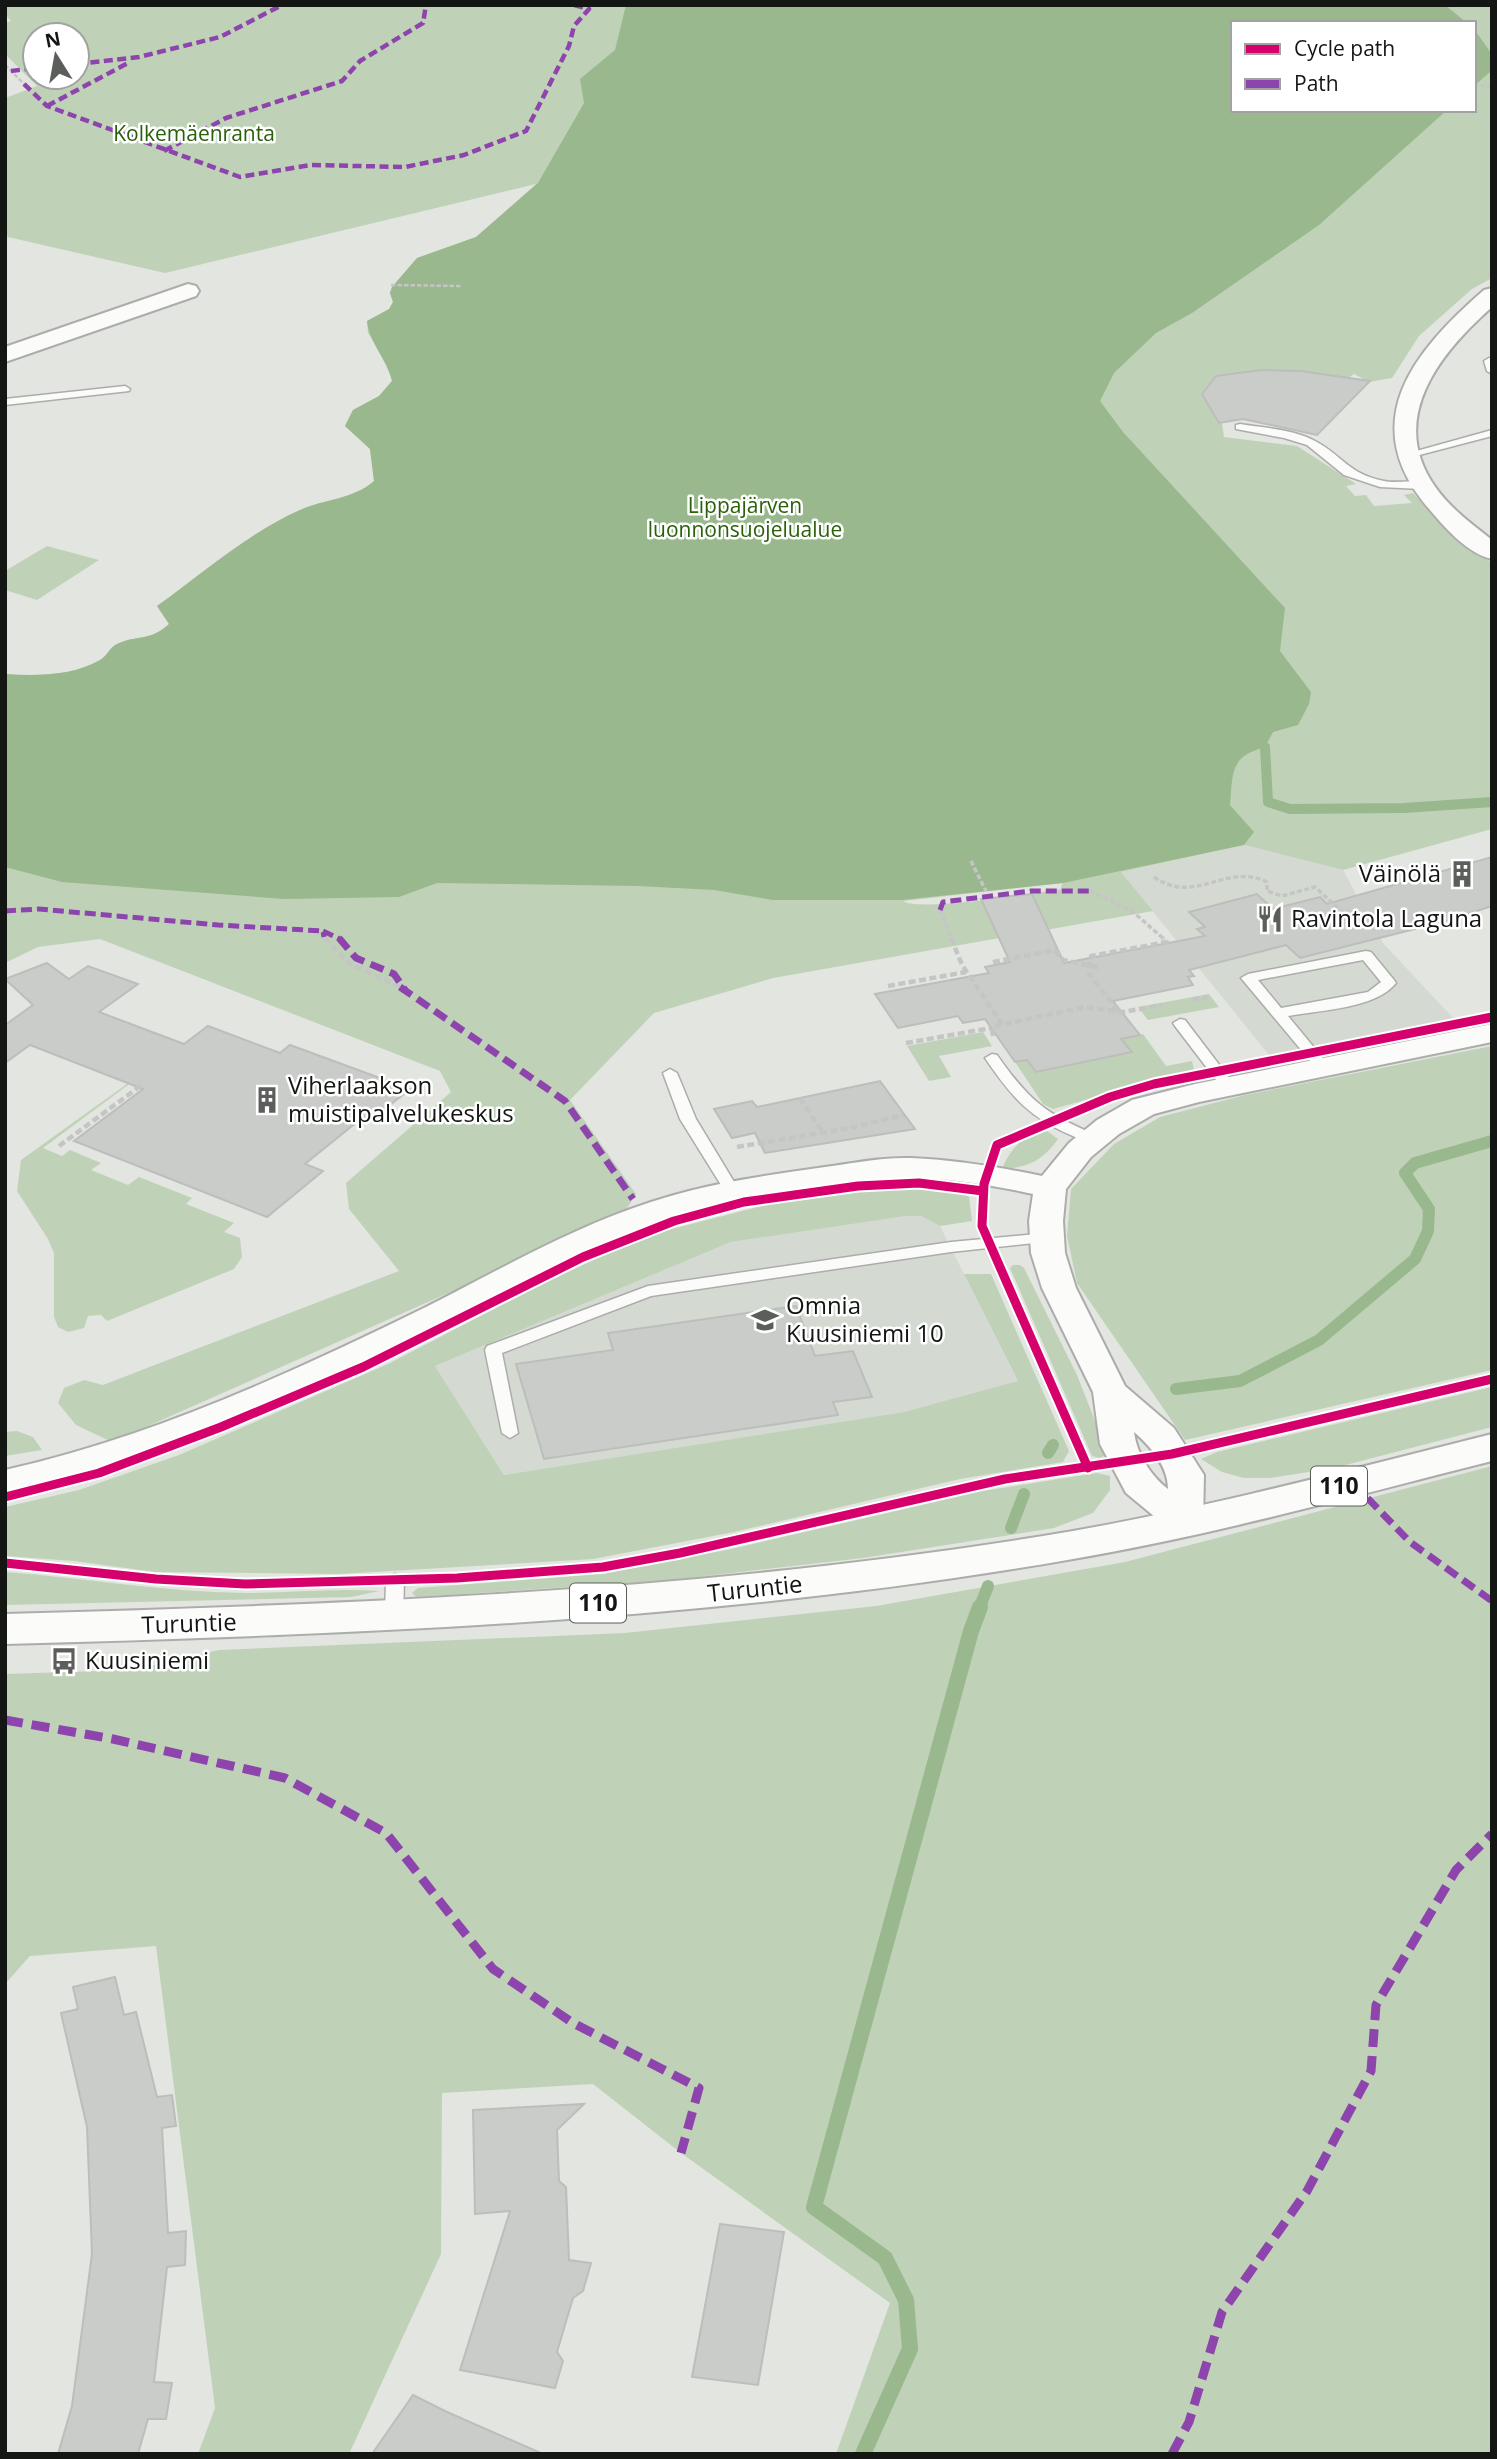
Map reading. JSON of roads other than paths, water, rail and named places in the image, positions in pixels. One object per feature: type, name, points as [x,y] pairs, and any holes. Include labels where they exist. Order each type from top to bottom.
[{"type":"main road","name":"Turuntie","points":[[5,1629],[395,1598],[670,1598],[813,1583],[1075,1545],[1185,1522],[1492,1447]]},
{"type":"street","points":[[5,355],[188,291]]},
{"type":"street","points":[[1486,543],[1447,516],[1421,486],[1408,455],[1403,418],[1424,363],[1449,333],[1492,295]]},
{"type":"street","points":[[1185,1522],[1139,1485],[1118,1444],[1111,1392],[1059,1288],[1048,1253],[1046,1221],[1050,1188],[1080,1150],[1108,1127],[1143,1107],[1228,1086],[1492,1033]]},
{"type":"street","points":[[5,1482],[68,1468],[187,1429],[370,1348],[624,1223],[661,1209],[731,1189],[873,1170],[909,1168],[985,1174],[1050,1188]]},
{"type":"lane","points":[[5,402],[125,389]]},
{"type":"lane","points":[[1240,427],[1286,435],[1311,443],[1348,473],[1384,485],[1421,486]]},
{"type":"lane","points":[[1408,455],[1492,433]]},
{"type":"lane","points":[[1279,1013],[1373,996],[1389,983],[1366,956],[1248,978],[1324,1067]]},
{"type":"lane","points":[[1180,1023],[1228,1086]]},
{"type":"lane","points":[[992,1058],[1019,1099],[1033,1111],[1051,1122],[1094,1139]]},
{"type":"lane","points":[[670,1073],[688,1119],[731,1189]]},
{"type":"lane","points":[[510,1433],[493,1350],[648,1291],[951,1247],[1047,1238]]},
{"type":"waterway","points":[[1265,747],[1268,802],[1290,809],[1404,808],[1492,802]]},
{"type":"waterway","points":[[1176,1389],[1240,1381],[1319,1340],[1415,1259],[1428,1231],[1429,1209],[1405,1173],[1415,1163],[1492,1141]]},
{"type":"waterway","points":[[1048,1453],[1053,1445]]},
{"type":"waterway","points":[[1011,1528],[1024,1494]]},
{"type":"waterway","points":[[979,1609],[988,1586]]},
{"type":"waterway","points":[[863,2454],[910,2349],[906,2300],[885,2258],[814,2207],[971,1631],[980,1607]]},
{"type":"place","name":"Väinölä","points":[[1462,874]]},
{"type":"place","name":"Ravintola Laguna","points":[[1270,919]]},
{"type":"place","name":"Viherlaakson muistipalvelukeskus","points":[[267,1100]]},
{"type":"place","name":"Omnia Kuusiniemi 10","points":[[765,1320]]},
{"type":"place","name":"Kuusiniemi","points":[[64,1661]]},
{"type":"park label","name":"Kolkemäenranta","points":[[194,134]]},
{"type":"park label","name":"Lippajärven luonnonsuojelualue","points":[[745,518]]}]
